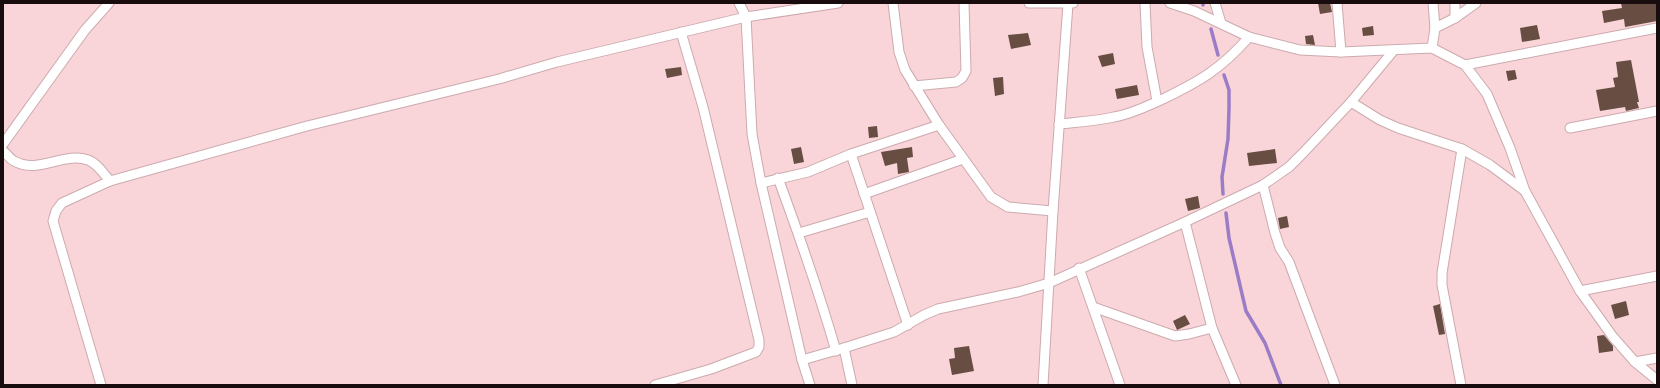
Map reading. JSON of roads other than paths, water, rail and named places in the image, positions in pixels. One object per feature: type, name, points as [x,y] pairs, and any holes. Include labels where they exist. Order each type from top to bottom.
[{"type":"street","points":[[3,144],[85,30],[109,3]]},
{"type":"street","points":[[739,3],[746,17],[752,134],[761,183],[802,360],[810,385]]},
{"type":"street","points":[[101,385],[53,221],[56,210],[62,203],[110,181],[307,126],[499,79],[557,62],[680,32],[746,17],[838,3]]},
{"type":"street","points":[[893,3],[899,52],[905,70],[939,125],[991,197],[1008,207],[1053,211]]},
{"type":"street","points":[[914,86],[956,82],[962,78],[966,71],[964,3]]},
{"type":"street","points":[[1029,3],[1071,3],[1053,211],[1044,385]]},
{"type":"street","points":[[1145,3],[1147,47],[1157,101]]},
{"type":"street","points":[[1170,3],[1194,11],[1249,37],[1300,50],[1341,52],[1432,48],[1465,65],[1487,94],[1526,191],[1580,291],[1613,337],[1635,362],[1657,380]]},
{"type":"street","points":[[1221,23],[1215,5],[1225,3]]},
{"type":"street","points":[[1338,3],[1341,52]]},
{"type":"street","points":[[1432,48],[1435,28],[1433,3]]},
{"type":"street","points":[[1455,3],[1455,18]]},
{"type":"street","points":[[1435,28],[1455,18],[1476,3]]},
{"type":"street","points":[[1465,65],[1657,28]]},
{"type":"street","points":[[655,385],[756,352],[759,347],[757,333],[703,107],[680,32]]},
{"type":"street","points":[[1060,124],[1114,117],[1138,110],[1195,83],[1219,67],[1236,52],[1249,37]]},
{"type":"street","points":[[802,360],[894,332],[938,309],[1018,292],[1049,283],[1263,185],[1289,167],[1352,102],[1394,50]]},
{"type":"street","points":[[1352,102],[1380,120],[1398,128],[1462,150],[1490,165],[1526,191]]},
{"type":"street","points":[[1570,128],[1657,111]]},
{"type":"street","points":[[761,183],[808,172],[851,154],[939,125]]},
{"type":"street","points":[[1461,385],[1442,285],[1442,273],[1462,150]]},
{"type":"street","points":[[3,151],[14,161],[23,165],[46,165],[65,159],[81,158],[90,160],[110,181]]},
{"type":"street","points":[[851,154],[908,325]]},
{"type":"street","points":[[864,194],[963,159]]},
{"type":"street","points":[[778,178],[799,233],[852,385]]},
{"type":"street","points":[[1263,185],[1280,248],[1289,262],[1335,385]]},
{"type":"street","points":[[799,233],[870,212]]},
{"type":"street","points":[[1184,222],[1212,328],[1236,385]]},
{"type":"street","points":[[1079,268],[1120,385]]},
{"type":"street","points":[[1580,291],[1657,276]]},
{"type":"street","points":[[1093,307],[1175,336],[1212,328]]},
{"type":"street","points":[[1635,362],[1657,358]]},
{"type":"waterway","points":[[1211,29],[1218,55]]},
{"type":"waterway","points":[[1223,194],[1222,177],[1228,139],[1229,108],[1229,90],[1224,75]]},
{"type":"waterway","points":[[1226,213],[1229,238],[1246,311],[1265,343],[1281,385]]}]
